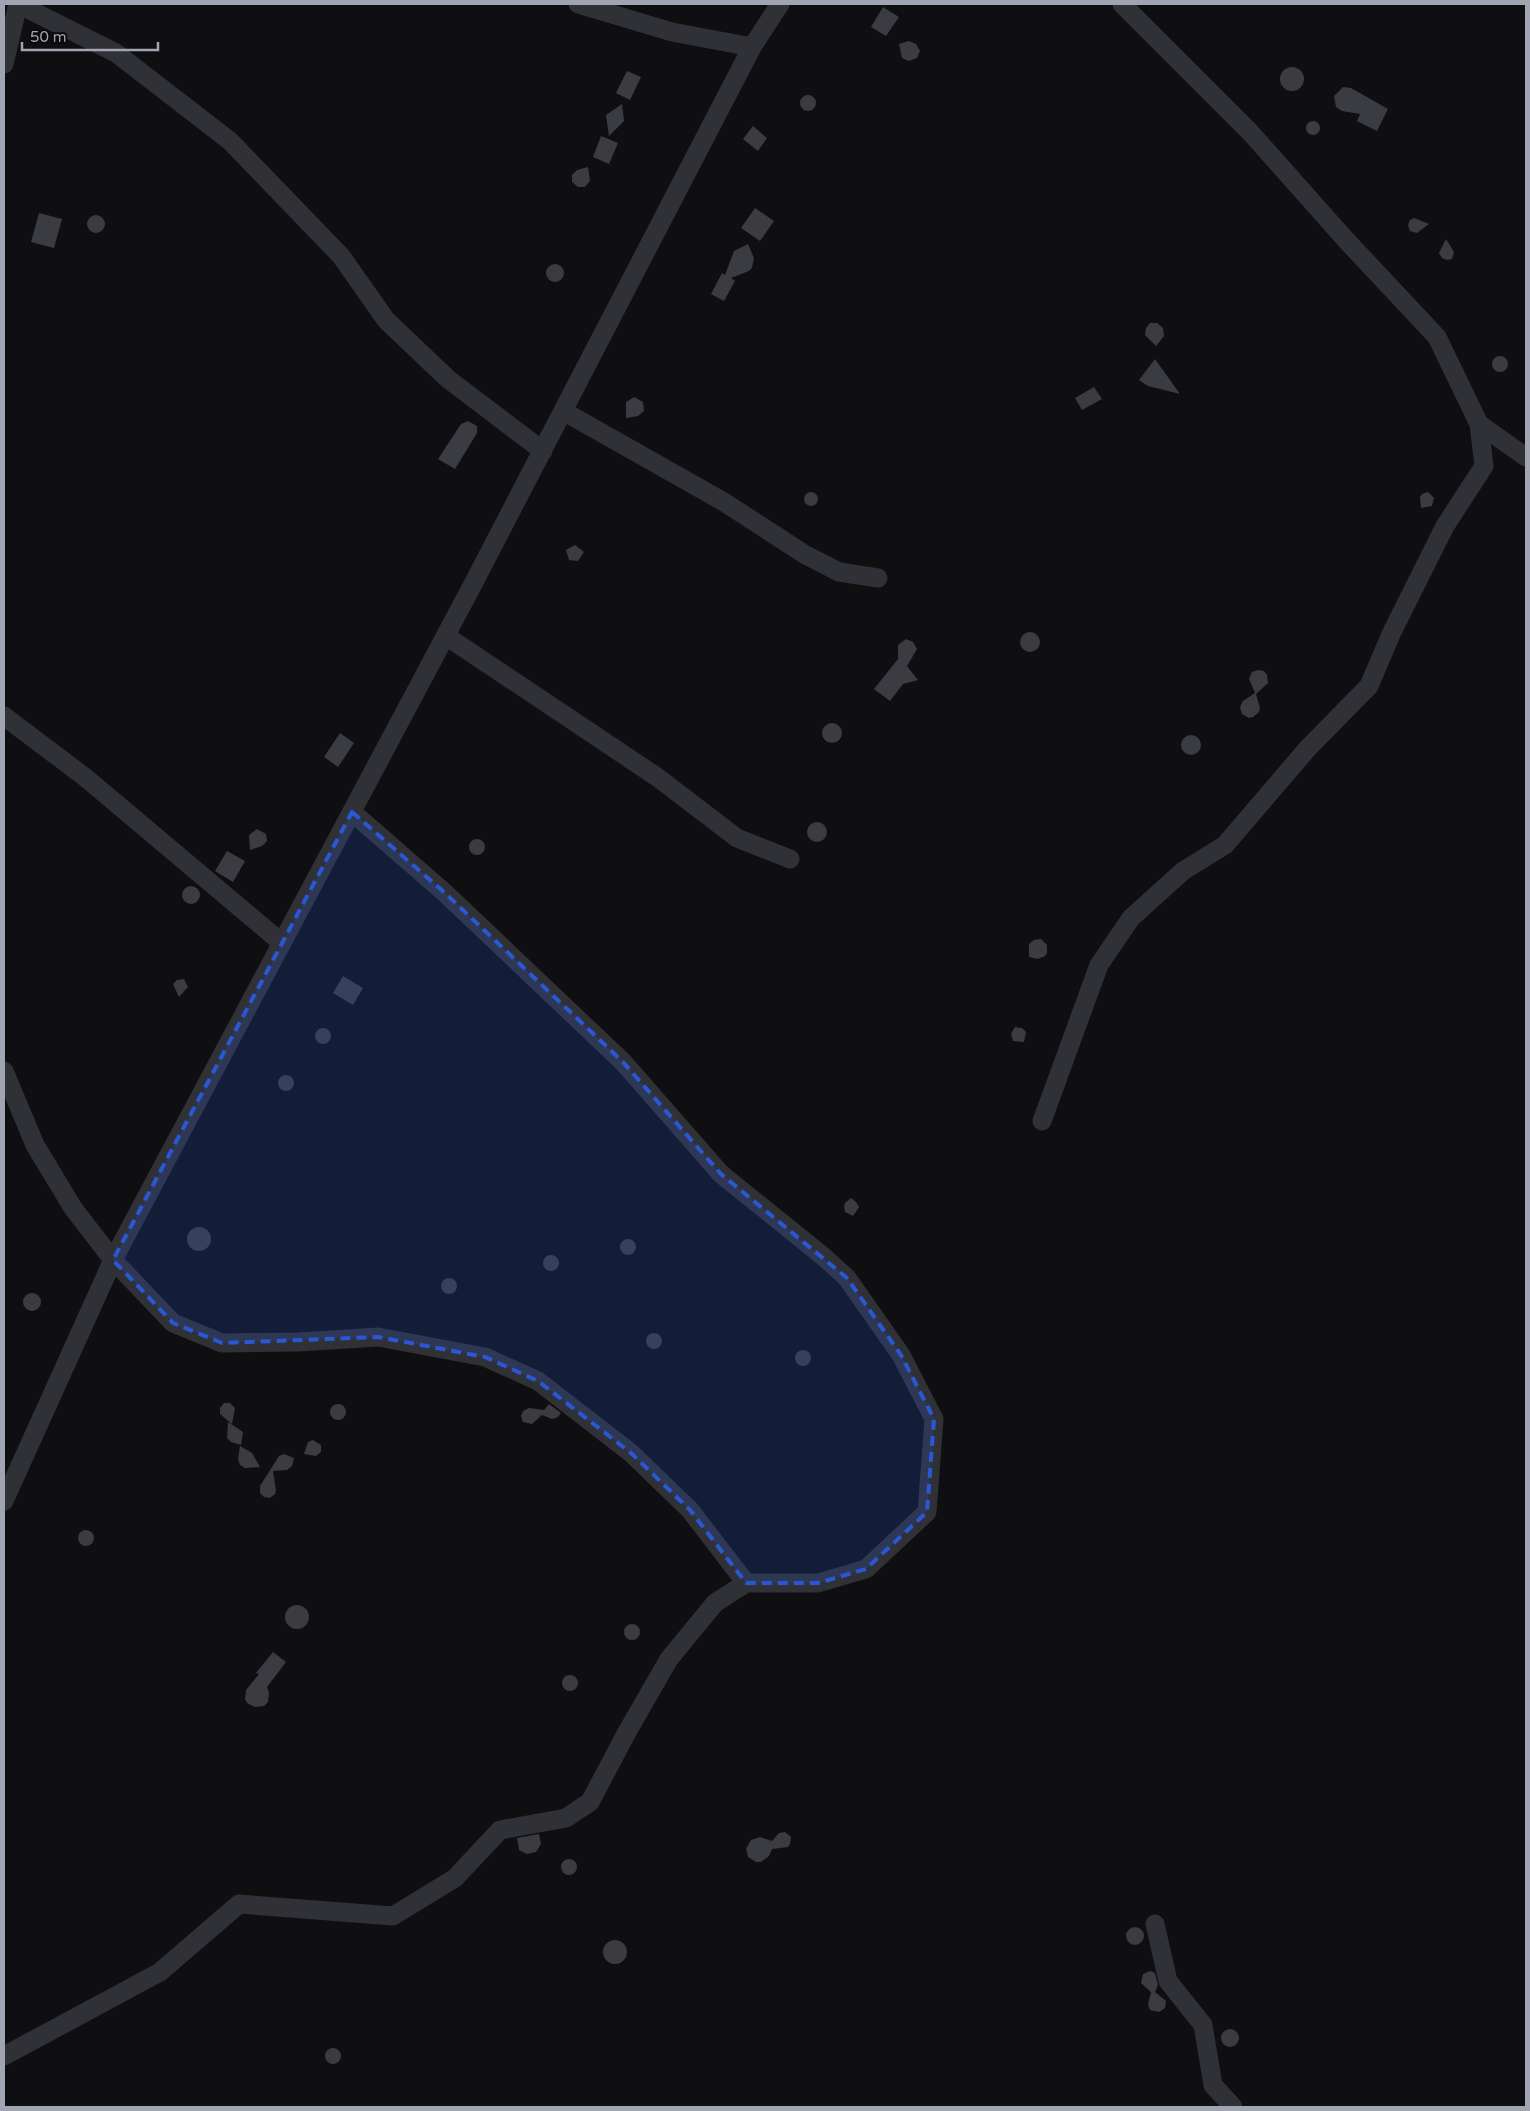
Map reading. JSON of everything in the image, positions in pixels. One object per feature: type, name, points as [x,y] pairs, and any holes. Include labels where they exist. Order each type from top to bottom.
[{"type":"street","points":[[4,64],[18,4],[116,53],[230,141],[341,256],[386,320],[448,379],[542,451]]},
{"type":"street","points":[[578,4],[672,32],[752,46]]},
{"type":"street","points":[[4,1501],[113,1260],[446,636],[752,46],[780,4]]},
{"type":"street","points":[[1042,1121],[1099,966],[1131,918],[1183,870],[1226,845],[1308,748],[1369,686],[1392,632],[1445,526],[1484,466],[1479,424],[1437,337],[1346,240],[1250,132],[1122,4]]},
{"type":"street","points":[[563,411],[724,502],[804,554],[830,568],[839,572],[878,578]]},
{"type":"street","points":[[1479,424],[1526,457]]},
{"type":"street","points":[[446,636],[658,777],[737,838],[790,860]]},
{"type":"street","points":[[4,716],[86,778],[282,943]]},
{"type":"street","points":[[4,2056],[160,1972],[239,1904],[393,1916],[454,1878],[500,1830],[566,1818],[590,1802],[669,1659],[715,1603],[746,1583],[818,1583],[866,1569],[927,1512],[934,1420],[901,1355],[847,1278],[824,1257],[721,1174],[623,1062],[445,893],[352,812]]},
{"type":"street","points":[[4,1071],[35,1145],[73,1208],[113,1260],[172,1323],[222,1343],[378,1338],[485,1357],[538,1381],[631,1453],[690,1510],[746,1583]]},
{"type":"street","points":[[1155,1924],[1168,1981],[1202,2026],[1213,2086],[1232,2107]]},
{"type":"highlighted area","points":[[352,812],[445,893],[623,1062],[721,1174],[847,1278],[901,1355],[934,1419],[927,1512],[866,1569],[818,1583],[746,1583],[690,1510],[631,1453],[538,1381],[485,1357],[378,1337],[222,1343],[173,1323],[113,1260]]},
{"type":"building","points":[[883,7],[899,17],[886,36],[871,27]]},
{"type":"building","points":[[909,41],[916,44],[920,51],[917,58],[909,61],[902,58],[899,44]]},
{"type":"building","points":[[1292,67],[1301,70],[1304,79],[1301,88],[1292,91],[1283,88],[1280,79],[1283,70]]},
{"type":"building","points":[[627,71],[641,77],[630,100],[616,93]]},
{"type":"building","points":[[1343,87],[1351,88],[1388,109],[1377,131],[1357,121],[1360,114],[1342,111],[1336,107],[1334,96]]},
{"type":"building","points":[[805,95],[811,95],[816,100],[814,109],[805,111],[800,106],[800,100]]},
{"type":"building","points":[[622,104],[624,121],[609,136],[606,115]]},
{"type":"building","points":[[1310,121],[1316,121],[1320,128],[1316,135],[1310,135],[1306,131],[1306,125]]},
{"type":"building","points":[[753,126],[767,138],[758,151],[743,139]]},
{"type":"building","points":[[601,136],[618,143],[609,164],[593,157]]},
{"type":"building","points":[[588,167],[590,181],[585,187],[578,187],[572,182],[572,175],[577,170]]},
{"type":"building","points":[[755,208],[774,221],[760,241],[741,228]]},
{"type":"building","points":[[39,213],[62,219],[54,248],[31,242]]},
{"type":"building","points":[[92,215],[100,215],[105,220],[103,231],[92,233],[87,228],[87,220]]},
{"type":"building","points":[[1414,218],[1429,224],[1417,233],[1410,231],[1408,225],[1410,220]]},
{"type":"building","points":[[1446,239],[1454,252],[1452,259],[1447,260],[1442,258],[1439,253]]},
{"type":"building","points":[[748,244],[754,258],[752,268],[731,278],[735,281],[724,301],[711,294],[722,273],[725,275],[734,251]]},
{"type":"building","points":[[551,264],[559,264],[564,269],[562,280],[551,282],[546,277],[546,269]]},
{"type":"building","points":[[1150,323],[1157,323],[1163,328],[1164,336],[1156,346],[1145,335],[1146,328]]},
{"type":"building","points":[[1500,356],[1508,364],[1500,372],[1492,364]]},
{"type":"building","points":[[1155,359],[1180,394],[1148,386],[1139,380]]},
{"type":"building","points":[[1094,387],[1102,399],[1082,410],[1075,398]]},
{"type":"building","points":[[634,397],[643,402],[644,411],[638,416],[626,418],[626,402]]},
{"type":"building","points":[[468,421],[477,426],[477,433],[455,469],[438,459],[461,424]]},
{"type":"building","points":[[808,492],[814,492],[818,499],[814,506],[808,506],[804,502],[804,496]]},
{"type":"building","points":[[1428,492],[1434,498],[1432,506],[1421,508],[1420,497]]},
{"type":"building","points":[[575,545],[584,552],[578,561],[569,560],[566,550]]},
{"type":"building","points":[[1030,632],[1037,635],[1040,642],[1037,649],[1030,652],[1023,649],[1020,642],[1023,635]]},
{"type":"building","points":[[906,639],[913,642],[917,649],[907,666],[918,680],[903,684],[890,701],[874,689],[898,659],[898,645]]},
{"type":"building","points":[[1264,671],[1267,675],[1268,683],[1256,694],[1260,708],[1259,712],[1249,718],[1242,714],[1240,707],[1243,701],[1255,693],[1249,679],[1252,672]]},
{"type":"building","points":[[832,723],[839,726],[842,733],[839,740],[832,743],[825,740],[822,733],[825,726]]},
{"type":"building","points":[[340,733],[354,743],[338,767],[324,757]]},
{"type":"building","points":[[1191,735],[1198,738],[1201,745],[1198,752],[1191,755],[1184,752],[1181,745],[1184,738]]},
{"type":"building","points":[[817,822],[824,825],[827,832],[824,839],[817,842],[810,839],[807,832],[810,825]]},
{"type":"building","points":[[257,829],[266,834],[267,841],[262,846],[250,850],[249,835]]},
{"type":"building","points":[[474,839],[480,839],[485,844],[483,853],[474,855],[469,850],[469,844]]},
{"type":"building","points":[[227,851],[245,861],[233,882],[215,871]]},
{"type":"building","points":[[187,886],[195,886],[200,891],[198,902],[187,904],[182,899],[182,891]]},
{"type":"building","points":[[1041,939],[1047,945],[1045,956],[1038,959],[1029,957],[1029,944],[1034,940]]},
{"type":"building","points":[[343,976],[363,988],[353,1005],[333,993]]},
{"type":"building","points":[[184,979],[188,987],[179,997],[173,984],[177,980]]},
{"type":"building","points":[[1015,1027],[1022,1028],[1026,1032],[1024,1042],[1013,1041],[1011,1034]]},
{"type":"building","points":[[320,1028],[326,1028],[331,1033],[329,1042],[320,1044],[315,1039],[315,1033]]},
{"type":"building","points":[[283,1075],[289,1075],[294,1080],[292,1089],[283,1091],[278,1086],[278,1080]]},
{"type":"building","points":[[851,1198],[859,1207],[853,1216],[845,1212],[844,1207],[845,1203]]},
{"type":"building","points":[[199,1227],[208,1230],[211,1239],[208,1248],[199,1251],[190,1248],[187,1239],[190,1230]]},
{"type":"building","points":[[625,1239],[631,1239],[636,1244],[634,1253],[625,1255],[620,1250],[620,1244]]},
{"type":"building","points":[[548,1255],[554,1255],[559,1260],[557,1269],[548,1271],[543,1266],[543,1260]]},
{"type":"building","points":[[446,1278],[452,1278],[457,1283],[455,1292],[446,1294],[441,1289],[441,1283]]},
{"type":"building","points":[[28,1293],[36,1293],[41,1298],[39,1309],[28,1311],[23,1306],[23,1298]]},
{"type":"building","points":[[651,1333],[657,1333],[662,1338],[660,1347],[651,1349],[646,1344],[646,1338]]},
{"type":"building","points":[[800,1350],[806,1350],[811,1355],[809,1364],[800,1366],[795,1361],[795,1355]]},
{"type":"building","points":[[224,1403],[230,1403],[235,1408],[232,1424],[220,1414],[220,1408]]},
{"type":"building","points":[[335,1404],[341,1404],[346,1409],[344,1418],[335,1420],[330,1415],[330,1409]]},
{"type":"building","points":[[549,1404],[561,1413],[558,1417],[552,1419],[542,1415],[532,1424],[523,1422],[521,1416],[523,1411],[529,1408],[544,1410]]},
{"type":"building","points":[[228,1422],[243,1432],[241,1445],[231,1442],[227,1438]]},
{"type":"building","points":[[313,1440],[321,1445],[321,1452],[316,1456],[304,1454],[308,1442]]},
{"type":"building","points":[[240,1446],[252,1453],[260,1467],[245,1468],[240,1465],[238,1459]]},
{"type":"building","points":[[284,1454],[294,1458],[292,1466],[287,1470],[273,1471],[275,1494],[270,1498],[264,1497],[260,1493],[260,1486],[279,1456]]},
{"type":"building","points":[[83,1530],[89,1530],[94,1535],[92,1544],[83,1546],[78,1541],[78,1535]]},
{"type":"building","points":[[297,1605],[306,1608],[309,1617],[306,1626],[297,1629],[288,1626],[285,1617],[288,1608]]},
{"type":"building","points":[[629,1624],[635,1624],[640,1629],[638,1638],[629,1640],[624,1635],[624,1629]]},
{"type":"building","points":[[273,1652],[286,1662],[267,1687],[269,1693],[268,1702],[264,1706],[255,1707],[247,1703],[245,1699],[246,1690],[259,1674],[256,1673]]},
{"type":"building","points":[[567,1675],[573,1675],[578,1680],[576,1689],[567,1691],[562,1686],[562,1680]]},
{"type":"building","points":[[785,1832],[791,1837],[788,1847],[772,1849],[769,1856],[761,1862],[756,1862],[748,1857],[746,1849],[751,1840],[760,1837],[772,1841],[779,1833]]},
{"type":"building","points":[[539,1834],[541,1844],[536,1852],[527,1854],[519,1850],[517,1838]]},
{"type":"building","points":[[566,1859],[572,1859],[577,1864],[575,1873],[566,1875],[561,1870],[561,1864]]},
{"type":"building","points":[[1135,1927],[1141,1930],[1144,1936],[1141,1942],[1135,1945],[1129,1942],[1126,1936],[1129,1930]]},
{"type":"building","points":[[615,1940],[624,1943],[627,1952],[624,1961],[615,1964],[606,1961],[603,1952],[606,1943]]},
{"type":"building","points":[[1150,1971],[1155,1973],[1158,1985],[1155,1992],[1166,2001],[1165,2008],[1159,2012],[1150,2010],[1148,2004],[1151,1992],[1141,1983],[1143,1974]]},
{"type":"building","points":[[1230,2029],[1236,2032],[1239,2038],[1236,2044],[1230,2047],[1224,2044],[1221,2038],[1224,2032]]},
{"type":"building","points":[[330,2048],[336,2048],[341,2053],[339,2062],[330,2064],[325,2059],[325,2053]]}]
